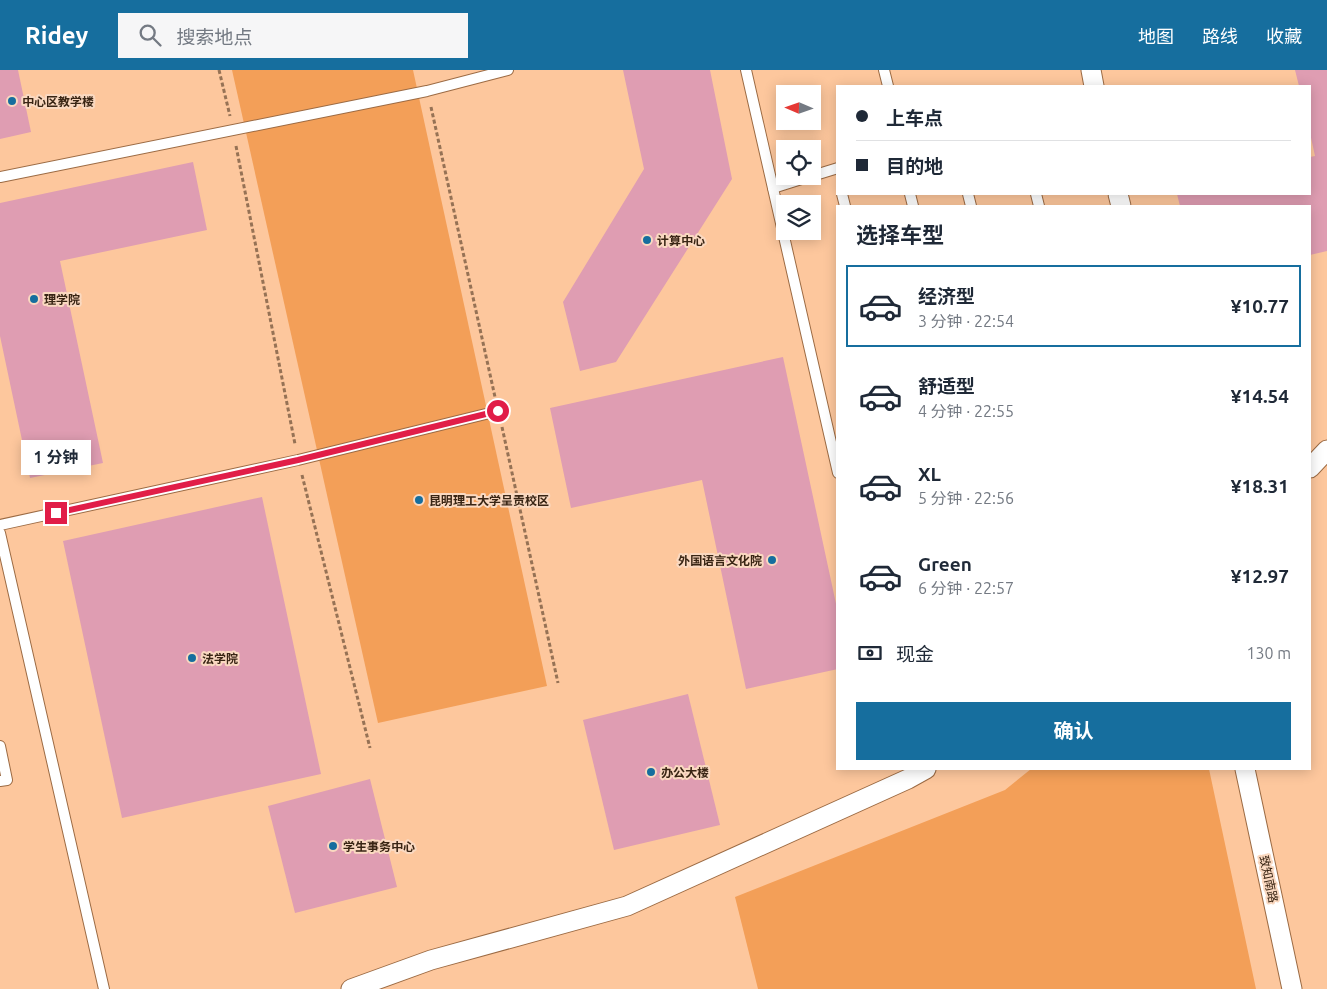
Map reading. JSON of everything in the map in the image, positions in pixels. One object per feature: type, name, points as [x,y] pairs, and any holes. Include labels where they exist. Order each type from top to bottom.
[{"type":"street","points":[[1090,70],[1094,85]]},
{"type":"street","points":[[1311,467],[1327,450]]},
{"type":"street","points":[[351,989],[431,960],[627,906],[907,774],[922,770]]},
{"type":"street","name":"致知南路","points":[[1245,770],[1292,989]]},
{"type":"lane","points":[[0,176],[427,91],[508,70]]},
{"type":"lane","points":[[746,70],[836,462]]},
{"type":"lane","points":[[884,70],[888,85]]},
{"type":"lane","points":[[821,174],[836,170]]},
{"type":"lane","points":[[773,188],[783,185]]},
{"type":"lane","points":[[0,525],[298,460],[498,411]]},
{"type":"lane","points":[[0,533],[104,989]]},
{"type":"lane","points":[[0,746],[7,780],[0,781]]},
{"type":"path","points":[[219,70],[233,130],[298,460],[370,748]]},
{"type":"path","points":[[427,91],[558,682]]},
{"type":"shaded area","points":[[232,70],[413,70],[547,686],[378,723]]},
{"type":"shaded area","points":[[1030,770],[1209,770],[1256,989],[758,989],[735,897],[1005,790]]},
{"type":"building","name":"中心区教学楼","points":[[0,70],[18,70],[31,132],[0,139]]},
{"type":"building","name":"计算中心","points":[[623,70],[710,70],[732,179],[616,362],[580,371],[563,302],[644,169]]},
{"type":"building","points":[[1295,70],[1327,70],[1327,251],[1311,255],[1311,205],[1180,205],[1177,195],[1311,195],[1311,157],[1315,156],[1311,138],[1311,85],[1299,85]]},
{"type":"building","name":"理学院","points":[[193,162],[207,230],[60,261],[103,463],[30,478],[0,336],[0,203]]},
{"type":"building","name":"外国语言文化院","points":[[783,357],[836,604],[836,669],[746,689],[702,480],[571,508],[550,408]]},
{"type":"building","name":"法学院","points":[[262,497],[321,774],[122,818],[63,541]]},
{"type":"building","name":"办公大楼","points":[[688,694],[720,825],[614,850],[583,720]]},
{"type":"building","name":"学生事务中心","points":[[370,779],[397,887],[295,913],[268,806]]},
{"type":"place","name":"中心区教学楼","points":[[12,101]]},
{"type":"place","name":"计算中心","points":[[647,240]]},
{"type":"place","name":"理学院","points":[[34,299]]},
{"type":"place","name":"昆明理工大学呈贡校区","points":[[419,500]]},
{"type":"place","name":"外国语言文化院","points":[[772,560]]},
{"type":"place","name":"法学院","points":[[192,658]]},
{"type":"place","name":"办公大楼","points":[[651,772]]},
{"type":"place","name":"学生事务中心","points":[[333,846]]},
{"type":"route","points":[[56,513],[298,460],[498,411]]}]
